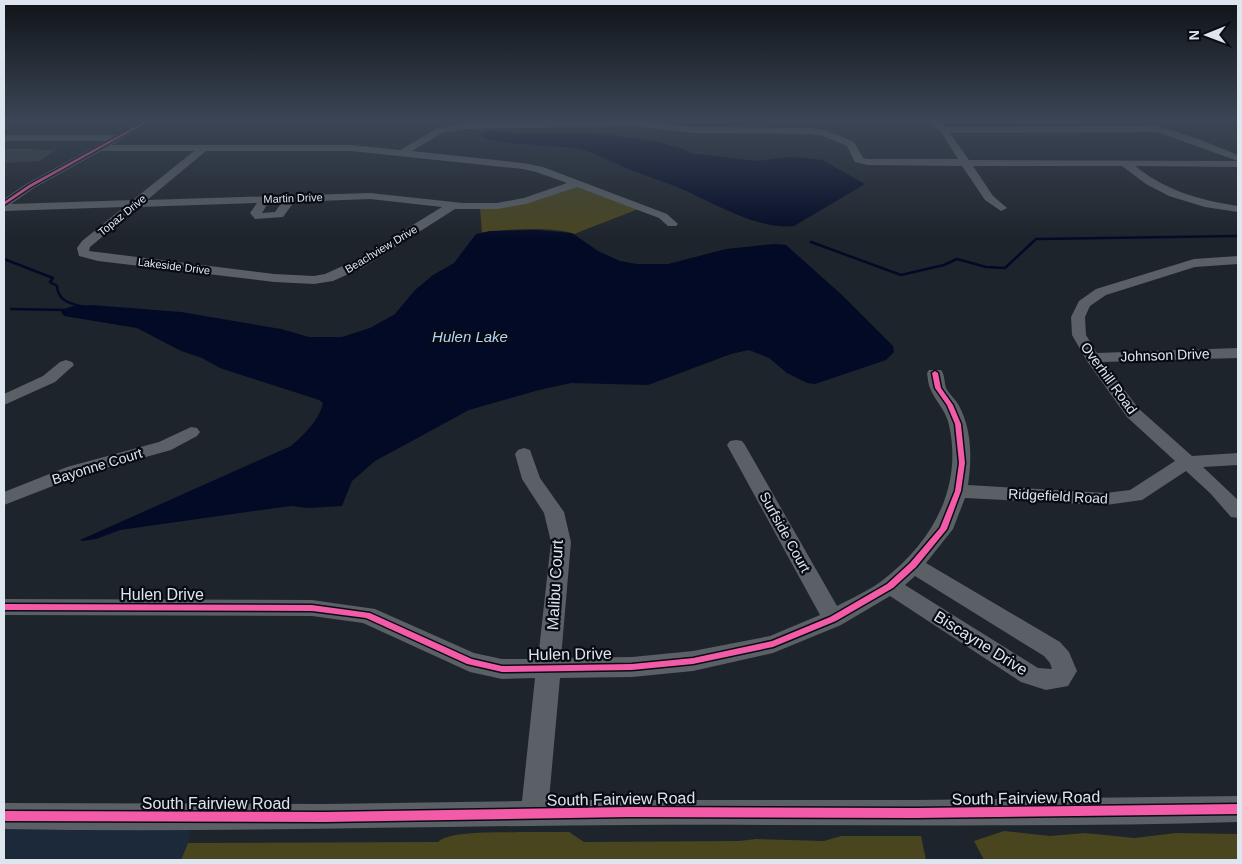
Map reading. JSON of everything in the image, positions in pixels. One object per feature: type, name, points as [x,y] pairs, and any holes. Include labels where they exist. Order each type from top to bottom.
[{"type":"street","points":[[4,206],[30,186],[78,159]]},
{"type":"street","name":"Topaz Drive","points":[[86,244],[190,159]]},
{"type":"street","points":[[461,159],[539,169],[663,216],[672,224]]},
{"type":"street","points":[[859,159],[912,163],[1238,164]]},
{"type":"street","points":[[964,159],[989,198],[1001,208]]},
{"type":"street","points":[[1124,164],[1154,185],[1168,192],[1238,210]]},
{"type":"street","name":"Martin Drive","points":[[4,206],[135,204],[370,196],[479,207],[511,204],[578,183]]},
{"type":"street","points":[[265,199],[256,213],[259,217],[279,215],[291,198]]},
{"type":"street","name":"Beachview Drive","points":[[279,279],[298,288],[324,290],[337,287],[356,274],[358,264],[452,205]]},
{"type":"street","name":"Lakeside Drive","points":[[86,244],[83,248],[83,253],[89,256],[279,279]]},
{"type":"street","name":"Overhill Road","points":[[1238,260],[1194,264],[1101,292],[1084,304],[1078,317],[1079,335],[1092,358],[1133,413],[1217,489],[1238,512]]},
{"type":"street","name":"Johnson Drive","points":[[1092,358],[1238,353]]},
{"type":"street","points":[[4,400],[49,379],[66,365]]},
{"type":"street","name":"Hulen Drive","points":[[4,607],[312,608],[367,615],[470,662],[502,669],[632,667],[693,661],[773,644],[833,619],[890,586],[913,565],[943,529],[958,491],[962,463],[958,424],[950,404],[938,388],[935,373]]},
{"type":"street","name":"Bayonne Court","points":[[4,499],[74,471],[165,446],[191,432]]},
{"type":"street","name":"Surfside Court","points":[[736,445],[833,619]]},
{"type":"street","name":"Malibu Court","points":[[524,454],[531,479],[554,512],[561,542],[534,814]]},
{"type":"street","name":"Ridgefield Road","points":[[958,491],[1106,499],[1135,496],[1186,462],[1238,458]]},
{"type":"street","name":"Biscayne Drive","points":[[890,586],[1030,675],[1046,680],[1059,679],[1065,671],[1060,659],[1052,649],[913,565]]},
{"type":"street","name":"South Fairview Road","points":[[4,816],[325,817],[1238,810]]},
{"type":"shaded area","points":[[578,184],[641,208],[574,234],[565,231],[542,229],[515,229],[482,233],[480,207],[497,207]]},
{"type":"shaded area","points":[[4,816],[193,816],[188,843],[181,860],[4,860]]},
{"type":"shaded area","points":[[1004,831],[1050,836],[1085,833],[1134,838],[1176,833],[1238,834],[1238,860],[984,860],[974,841]]},
{"type":"shaded area","points":[[490,832],[569,832],[584,842],[739,841],[756,839],[824,841],[841,836],[921,836],[926,860],[181,860],[188,843],[438,842],[453,836]]},
{"type":"water","points":[[607,159],[744,159],[758,161],[817,159],[822,160],[865,184],[794,226],[781,226],[753,221],[679,188]]},
{"type":"water","name":"Hulen Lake","points":[[537,230],[572,233],[598,251],[620,261],[637,264],[668,264],[726,249],[775,244],[786,245],[842,295],[893,346],[894,352],[886,360],[815,384],[807,383],[787,373],[769,358],[749,350],[731,354],[648,385],[571,383],[539,390],[469,410],[375,461],[352,481],[342,506],[307,508],[291,506],[120,530],[96,539],[80,540],[291,446],[315,421],[323,403],[319,400],[220,368],[202,358],[181,351],[137,328],[64,316],[61,312],[62,310],[73,306],[92,305],[181,312],[281,329],[309,337],[342,337],[370,328],[395,314],[415,290],[433,275],[454,263],[476,234],[490,231]]},
{"type":"building","points":[[4,159],[42,159],[39,161],[4,163]]},
{"type":"waterway","points":[[811,242],[901,275],[944,265],[957,259],[986,267],[1005,268],[1036,239],[1238,236]]},
{"type":"waterway","points":[[4,259],[53,278],[50,282],[57,286],[63,299],[85,307]]},
{"type":"waterway","points":[[11,309],[66,310]]},
{"type":"cycle path","points":[[4,204],[30,186],[79,159]]},
{"type":"cycle path","points":[[4,607],[312,608],[367,615],[470,662],[502,669],[632,667],[693,661],[773,644],[833,619],[890,586],[913,565],[943,529],[958,491],[962,463],[958,424],[950,405],[938,388],[935,373]]},
{"type":"cycle path","points":[[4,816],[325,817],[629,812],[915,813],[1238,809]]}]
